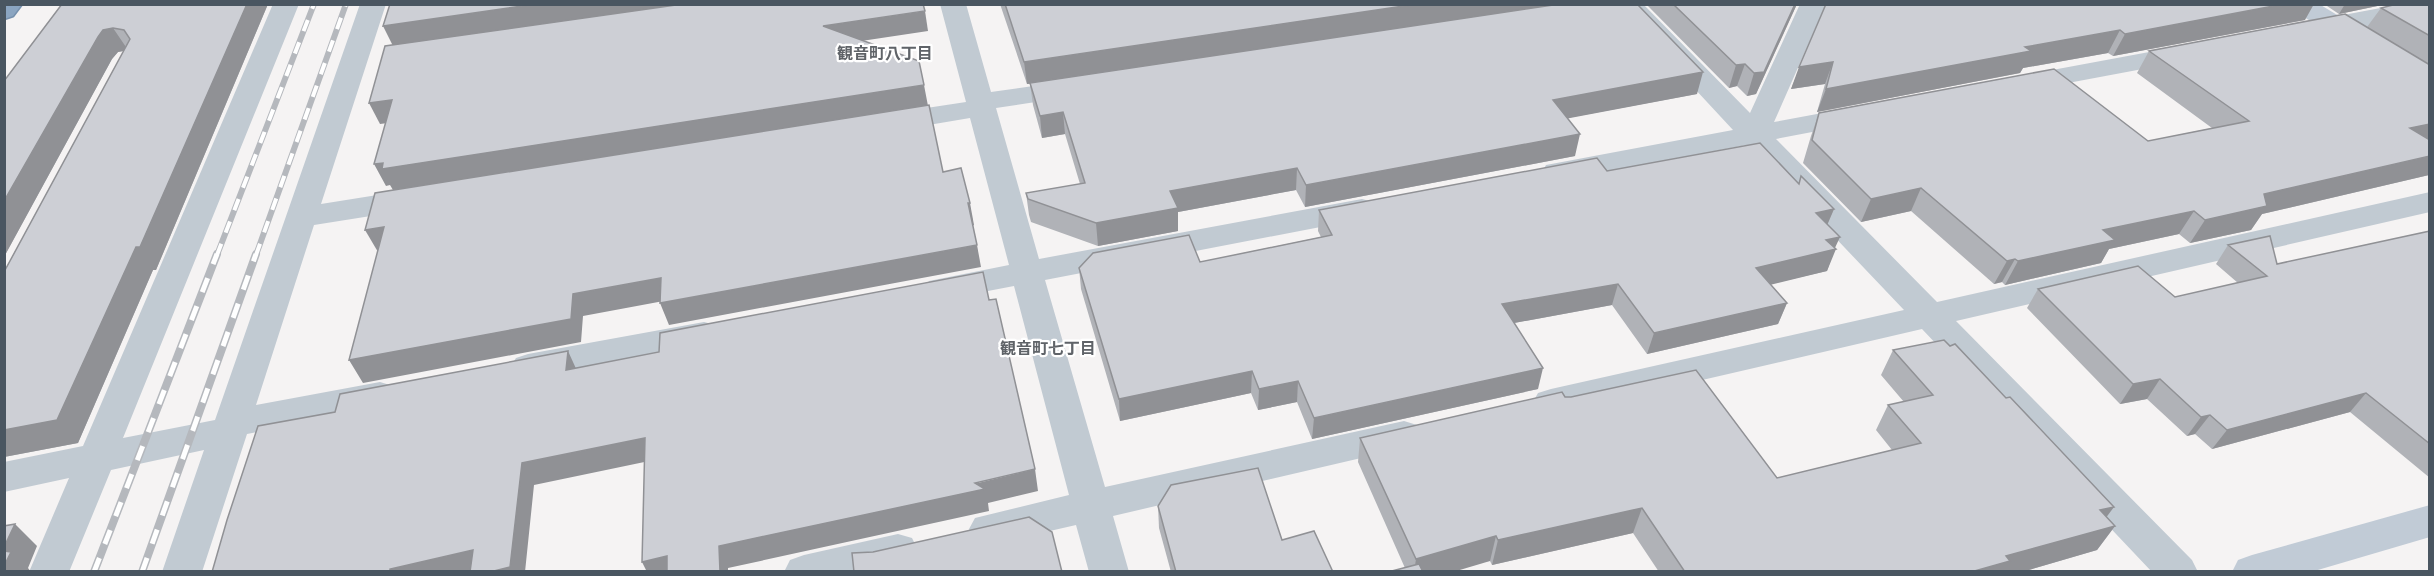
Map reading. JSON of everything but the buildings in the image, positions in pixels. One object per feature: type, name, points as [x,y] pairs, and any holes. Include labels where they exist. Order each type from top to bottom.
[{"type":"highway","points":[[4,11],[10,4]]},
{"type":"street","points":[[49,572],[286,4]]},
{"type":"street","points":[[182,572],[301,217],[366,61],[373,4]]},
{"type":"street","points":[[953,4],[1108,572]]},
{"type":"street","points":[[1754,135],[1813,4]]},
{"type":"street","points":[[2300,4],[2430,82]]},
{"type":"street","points":[[1620,6],[1754,135],[2178,572]]},
{"type":"street","points":[[2288,34],[2430,7]]},
{"type":"street","points":[[1998,88],[2206,49]]},
{"type":"street","points":[[864,127],[1098,85]]},
{"type":"street","points":[[1531,177],[1882,110]]},
{"type":"street","points":[[301,217],[442,195]]},
{"type":"street","points":[[1522,408],[2430,202]]},
{"type":"street","points":[[909,295],[1390,204]]},
{"type":"street","points":[[500,372],[734,328]]},
{"type":"street","points":[[4,477],[94,460],[230,427],[407,390]]},
{"type":"street","points":[[804,572],[1440,427]]},
{"type":"street","points":[[2252,572],[2430,521]]},
{"type":"railway","points":[[217,255],[314,4]]},
{"type":"railway","points":[[256,255],[346,4]]},
{"type":"railway","points":[[94,572],[217,254]]},
{"type":"railway","points":[[142,572],[256,254]]},
{"type":"district","name":"観音町八丁目","points":[[885,53]]},
{"type":"district","name":"観音町七丁目","points":[[1048,348]]}]
